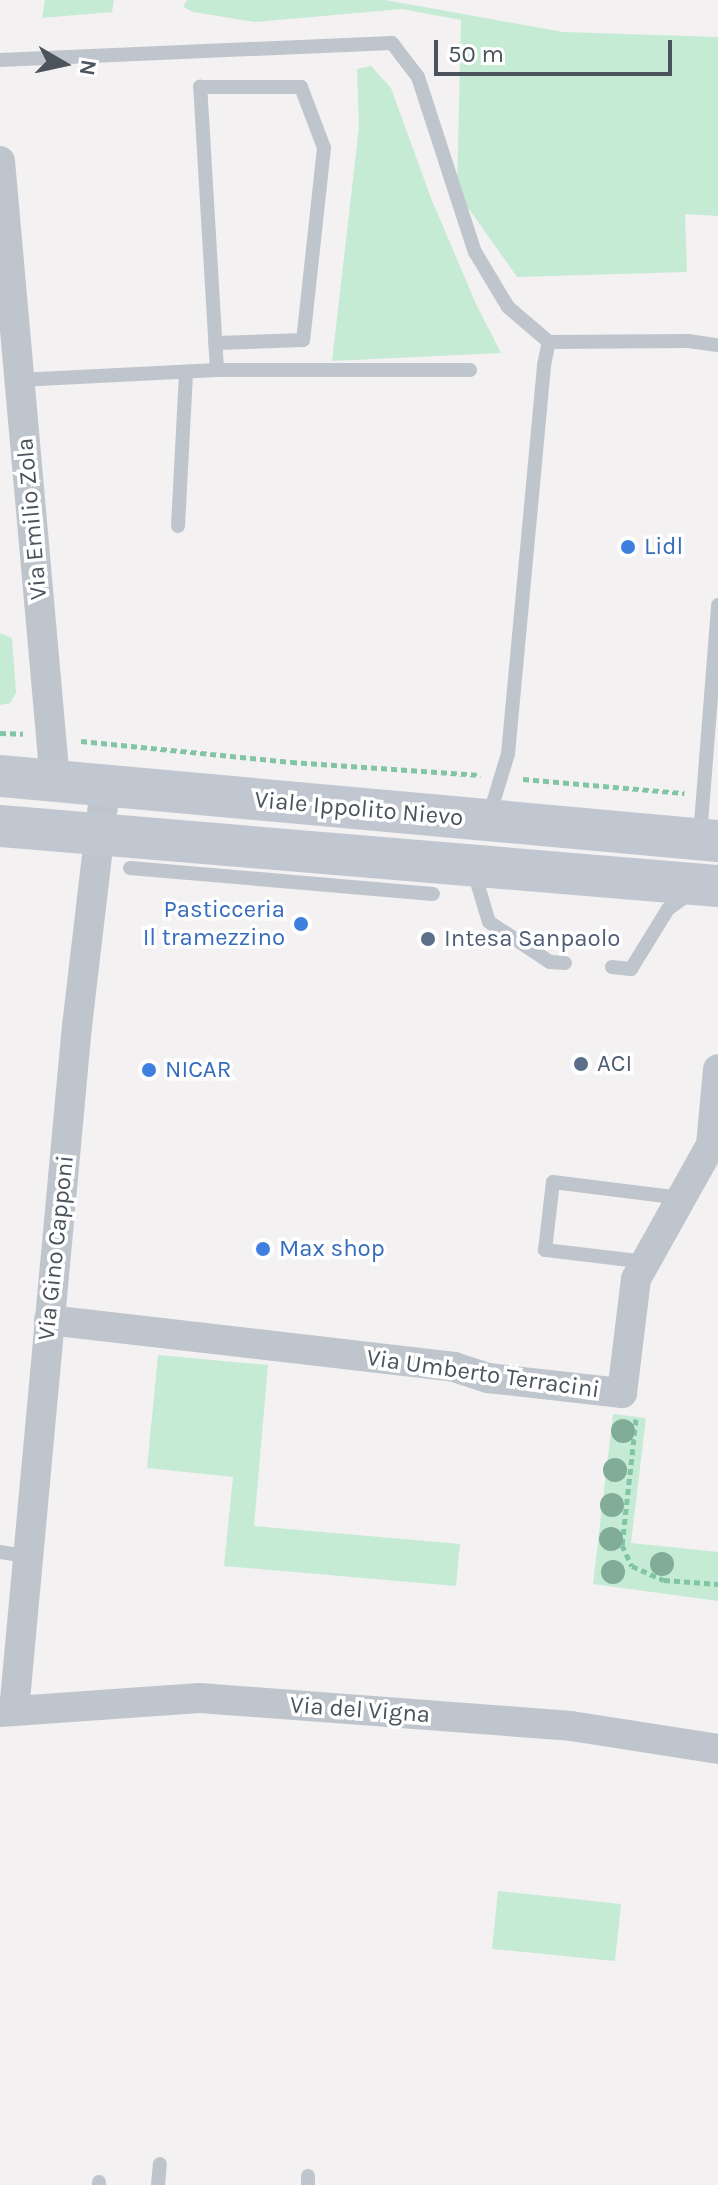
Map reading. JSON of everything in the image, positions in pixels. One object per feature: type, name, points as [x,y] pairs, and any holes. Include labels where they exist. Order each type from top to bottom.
[{"type":"main road","name":"Viale Ippolito Nievo","points":[[0,776],[57,806],[99,835],[710,885]]},
{"type":"main road","name":"Viale Ippolito Nievo","points":[[0,826],[105,786],[709,840]]},
{"type":"street","name":"Via Emilio Zola","points":[[0,161],[57,806]]},
{"type":"street","name":"Via Gino Capponi","points":[[7,1712],[13,1554],[49,1320],[105,786]]},
{"type":"street","name":"Via Umberto Terracini","points":[[49,1320],[454,1367],[488,1378],[622,1393],[636,1279],[711,1145],[718,1069]]},
{"type":"street","name":"Via del Vigna","points":[[7,1712],[200,1698],[571,1726],[718,1749]]},
{"type":"lane","points":[[0,60],[392,43],[418,77],[475,252],[508,307],[549,342],[688,341],[718,345]]},
{"type":"lane","points":[[215,343],[303,340],[324,148],[301,87],[200,87],[215,343],[217,370]]},
{"type":"lane","points":[[480,820],[493,803],[508,754],[544,365],[549,342]]},
{"type":"lane","points":[[19,380],[217,370],[470,370]]},
{"type":"lane","points":[[178,526],[186,372]]},
{"type":"lane","points":[[709,840],[704,795],[718,605]]},
{"type":"lane","points":[[472,865],[489,922],[550,962],[565,963]]},
{"type":"lane","points":[[130,868],[433,894]]},
{"type":"lane","points":[[612,967],[631,969],[668,909],[710,885]]},
{"type":"lane","points":[[646,1262],[545,1250],[553,1182],[683,1198]]},
{"type":"lane","points":[[158,2185],[160,2164]]},
{"type":"path","points":[[72,740],[291,762],[481,775]]},
{"type":"path","points":[[543,780],[662,790]]},
{"type":"path","points":[[633,1406],[636,1417],[622,1545],[632,1566],[664,1580],[718,1584]]},
{"type":"green space","points":[[45,0],[114,0],[112,12],[42,18]]},
{"type":"green space","points":[[187,0],[385,0],[563,32],[718,37],[718,216],[685,214],[687,272],[517,277],[457,192],[461,20],[402,9],[255,22],[193,12],[183,7]]},
{"type":"green space","points":[[371,66],[391,88],[431,198],[476,304],[501,353],[332,361],[359,127],[357,69]]},
{"type":"green space","points":[[0,633],[12,638],[16,693],[10,703],[0,705]]},
{"type":"green space","points":[[158,1355],[268,1365],[254,1526],[460,1544],[456,1586],[224,1566],[233,1477],[147,1468]]},
{"type":"green space","points":[[613,1414],[646,1418],[631,1543],[718,1552],[718,1601],[593,1584]]},
{"type":"green space","points":[[498,1891],[621,1904],[615,1961],[492,1949]]},
{"type":"place","name":"Lidl","points":[[628,547]]},
{"type":"place","name":"Pasticceria Il tramezzino","points":[[301,924]]},
{"type":"place","name":"Intesa Sanpaolo","points":[[428,939]]},
{"type":"place","name":"ACI","points":[[581,1064]]},
{"type":"place","name":"NICAR","points":[[149,1070]]},
{"type":"place","name":"Max shop","points":[[263,1249]]}]
